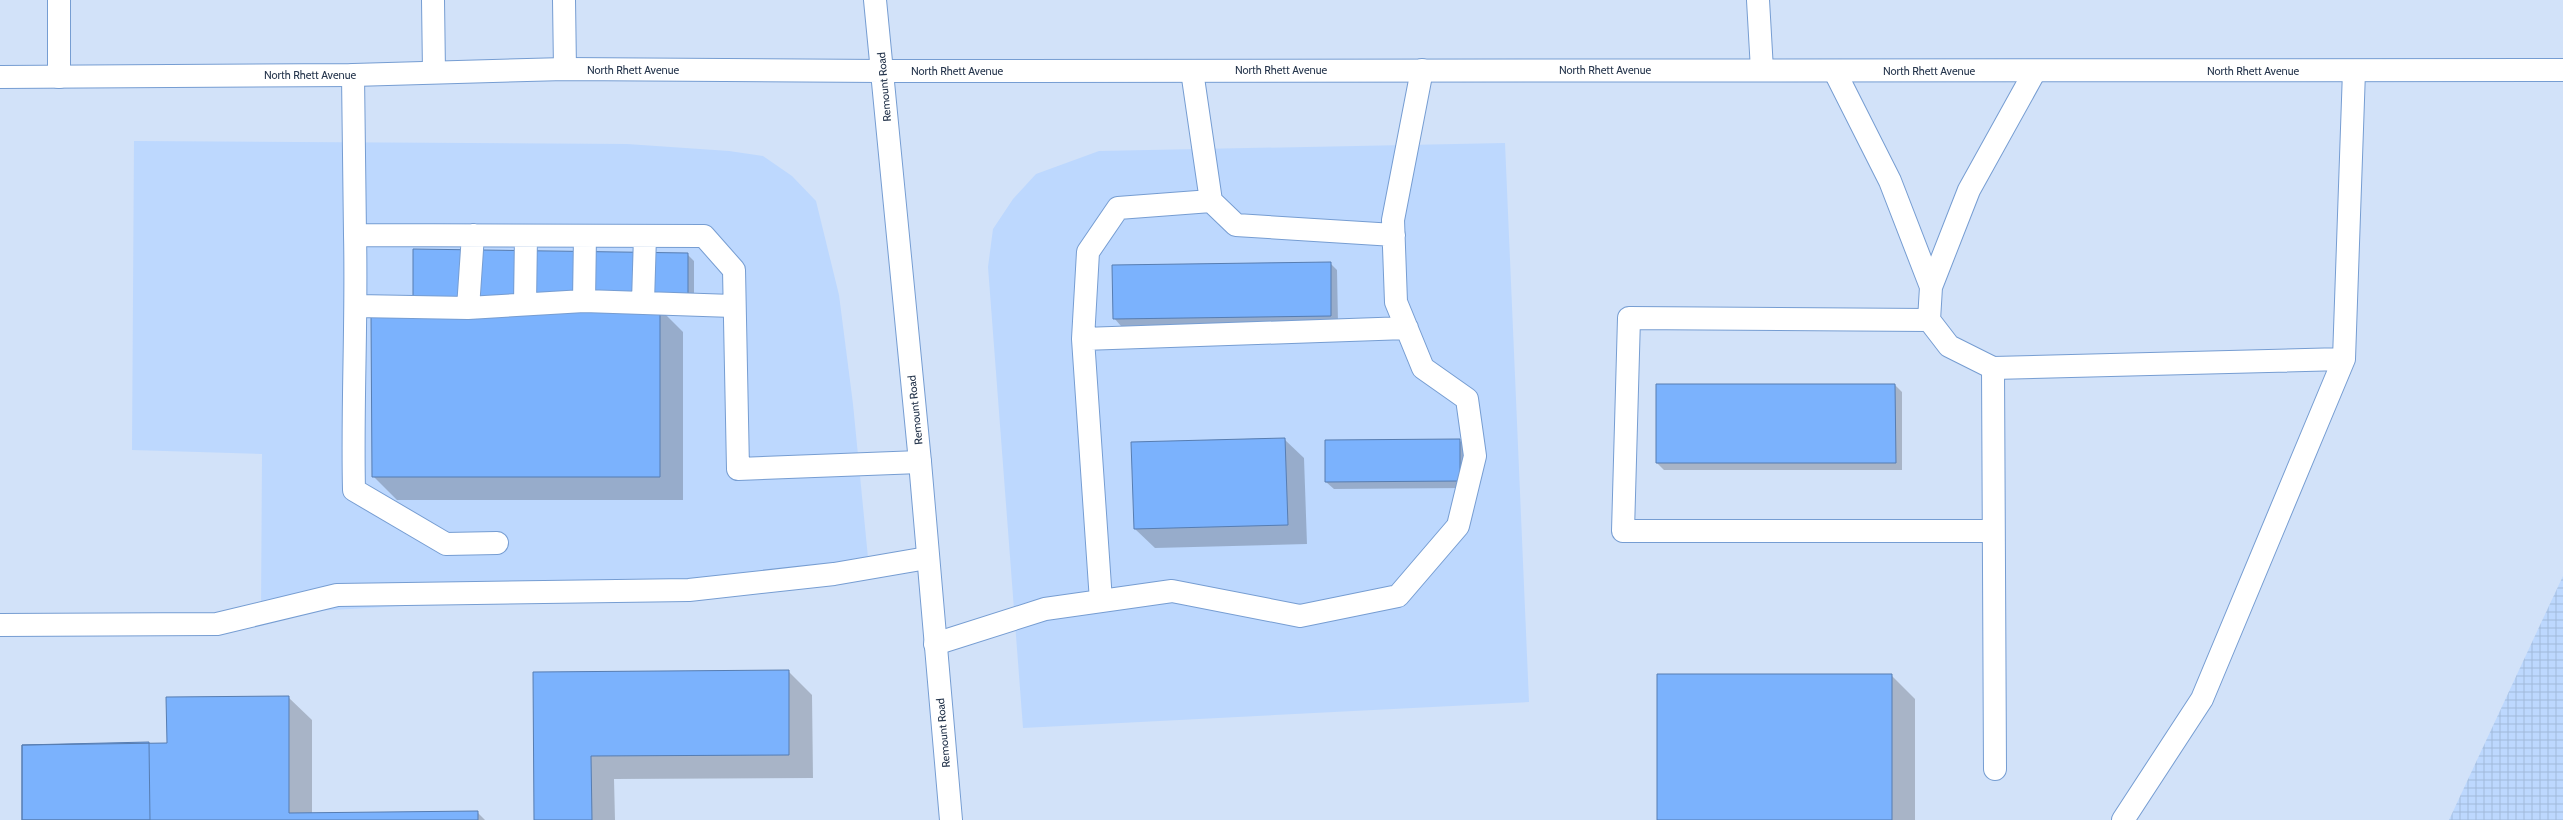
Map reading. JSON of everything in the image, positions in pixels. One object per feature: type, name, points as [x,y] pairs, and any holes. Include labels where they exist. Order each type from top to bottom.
[{"type":"main road","points":[[58,0],[59,77]]},
{"type":"main road","points":[[433,0],[434,72]]},
{"type":"main road","points":[[564,0],[565,69]]},
{"type":"main road","name":"Remount Road","points":[[875,0],[920,462],[927,558],[951,820]]},
{"type":"main road","points":[[1758,0],[1762,70]]},
{"type":"main road","name":"North Rhett Avenue","points":[[0,77],[353,74],[565,69],[882,71],[1762,70],[1835,72],[2563,70]]},
{"type":"main road","points":[[935,644],[1045,609],[1172,591],[1300,616],[1398,596],[1458,526],[1475,456],[1467,399],[1423,368],[1396,302],[1394,220],[1422,70]]},
{"type":"main road","points":[[1192,71],[1211,201],[1236,225],[1394,235]]},
{"type":"main road","points":[[2035,71],[1969,190],[1931,287],[1929,320],[1949,346],[1993,368],[2344,359]]},
{"type":"main road","points":[[2123,820],[2202,699],[2344,359],[2354,71]]},
{"type":"main road","points":[[1835,72],[1890,181],[1931,287]]},
{"type":"main road","points":[[353,74],[357,306],[353,419],[354,490],[446,544],[497,543]]},
{"type":"main road","points":[[1101,601],[1083,339],[1088,252],[1118,208],[1211,201]]},
{"type":"main road","points":[[355,235],[704,236],[734,270],[733,306],[738,469],[920,462]]},
{"type":"main road","points":[[468,308],[473,235]]},
{"type":"main road","points":[[525,304],[526,236]]},
{"type":"main road","points":[[584,301],[585,236]]},
{"type":"main road","points":[[643,302],[644,236]]},
{"type":"main road","points":[[357,306],[468,308],[584,301],[733,306]]},
{"type":"main road","points":[[1929,320],[1628,318],[1623,531],[1993,531]]},
{"type":"main road","points":[[1083,339],[1407,328]]},
{"type":"main road","points":[[1993,368],[1995,769]]},
{"type":"main road","points":[[0,624],[217,624],[337,595],[689,590],[834,574],[927,558]]},
{"type":"shaded area","points":[[134,141],[627,144],[729,151],[763,156],[792,176],[816,201],[839,295],[853,404],[869,568],[689,590],[261,614],[262,454],[132,450]]},
{"type":"shaded area","points":[[1505,143],[1529,702],[1023,728],[988,267],[993,229],[1013,199],[1036,174],[1099,151]]},
{"type":"shaded area","points":[[2563,576],[2563,820],[2449,820],[2555,593]]},
{"type":"building","points":[[413,249],[688,253],[688,302],[413,298]]},
{"type":"building","points":[[1331,262],[1331,316],[1113,319],[1112,265]]},
{"type":"building","points":[[660,307],[660,477],[372,477],[371,315]]},
{"type":"building","points":[[1656,384],[1895,384],[1896,463],[1656,463]]},
{"type":"building","points":[[1285,438],[1288,525],[1134,529],[1131,442]]},
{"type":"building","points":[[1460,439],[1460,481],[1325,482],[1325,440]]},
{"type":"building","points":[[789,670],[789,755],[591,756],[592,820],[534,820],[533,672]]},
{"type":"building","points":[[1657,674],[1892,674],[1892,820],[1657,820]]},
{"type":"building","points":[[289,696],[289,813],[478,811],[478,820],[22,820],[22,745],[167,743],[166,697]]},
{"type":"building","points":[[149,742],[150,820],[22,820],[22,745]]}]
